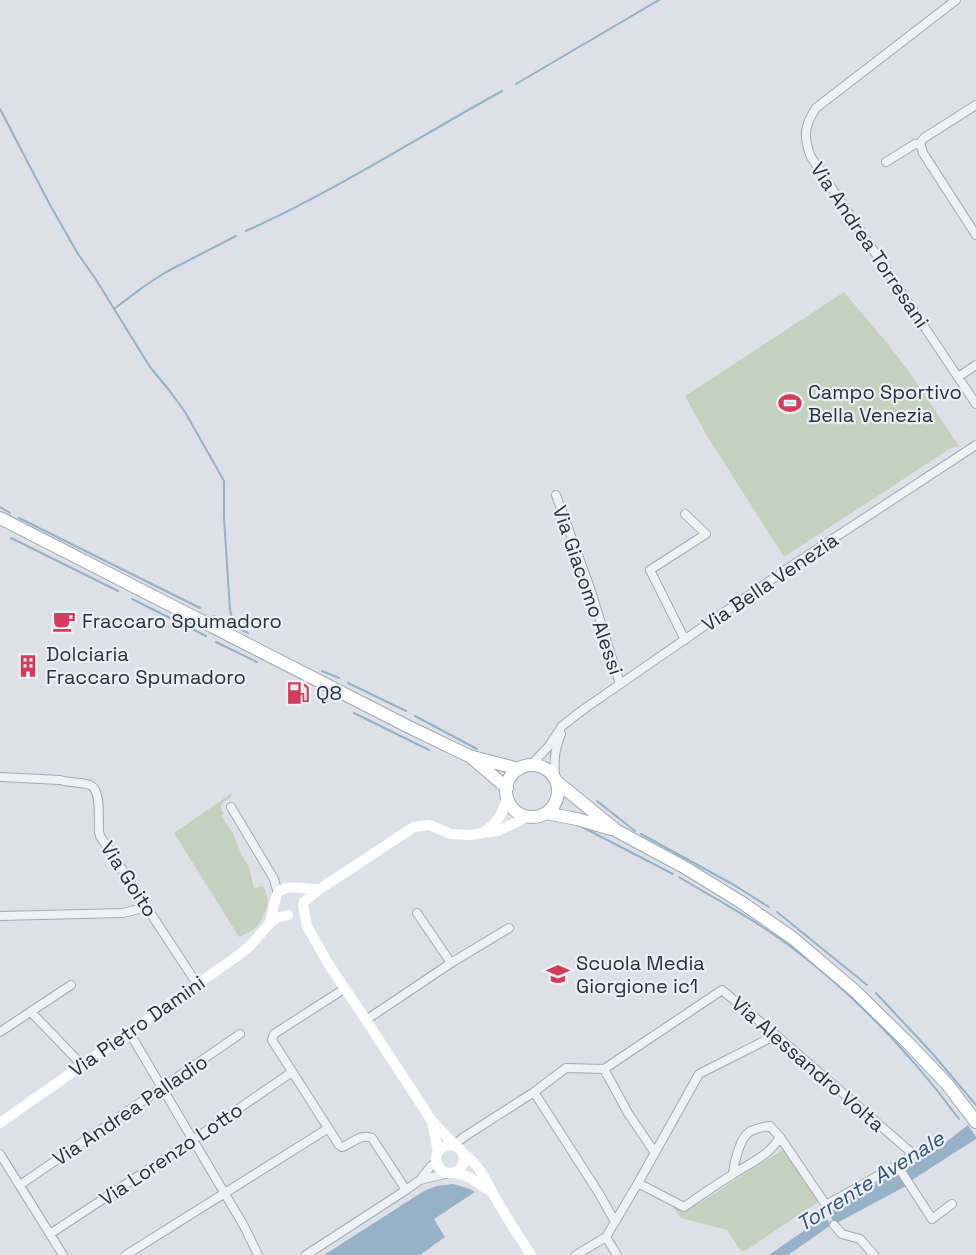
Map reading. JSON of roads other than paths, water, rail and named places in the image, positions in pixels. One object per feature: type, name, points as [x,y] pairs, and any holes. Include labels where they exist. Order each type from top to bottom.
[{"type":"main road","points":[[0,518],[469,756],[525,767],[538,765],[545,768],[556,781],[617,831],[684,867],[741,902],[794,939],[855,991],[910,1045],[947,1084],[976,1121]]},
{"type":"main road","points":[[469,756],[507,791]]},
{"type":"main road","points":[[525,767],[513,774],[507,791],[511,806],[521,814],[536,816],[546,813],[577,819],[617,831]]},
{"type":"main road","points":[[546,813],[557,799],[556,781]]},
{"type":"street","name":"Via Andrea Torresani","points":[[956,0],[816,108],[807,124],[806,141],[811,157],[976,404]]},
{"type":"street","points":[[886,162],[920,143],[924,138],[976,105]]},
{"type":"street","points":[[920,143],[923,153],[976,235]]},
{"type":"street","points":[[958,377],[976,366]]},
{"type":"street","name":"Via Bella Venezia","points":[[525,767],[549,746],[567,722],[620,684],[799,562],[976,446]]},
{"type":"street","name":"Via Giacomo Alessi","points":[[556,495],[590,588],[620,684]]},
{"type":"street","points":[[685,640],[650,570],[706,534],[686,514]]},
{"type":"street","points":[[556,781],[554,755],[567,722]]},
{"type":"street","name":"Via Goito","points":[[0,777],[60,780],[68,783],[89,784],[93,787],[98,797],[99,832],[197,984]]},
{"type":"street","points":[[484,832],[503,811],[507,791]]},
{"type":"street","points":[[231,807],[284,893],[280,911],[307,926]]},
{"type":"street","points":[[269,924],[278,918],[298,912],[303,903],[320,888],[414,827],[429,825],[456,835],[469,835],[498,831],[526,816]]},
{"type":"street","points":[[284,893],[320,888]]},
{"type":"street","points":[[284,893],[302,895],[307,926],[344,989],[432,1121],[476,1164],[531,1255]]},
{"type":"street","points":[[269,924],[284,893]]},
{"type":"street","points":[[0,915],[123,913],[147,907]]},
{"type":"street","points":[[417,913],[451,963]]},
{"type":"street","name":"Via Pietro Damini","points":[[0,1123],[244,951],[269,924]]},
{"type":"street","points":[[366,1020],[451,963],[509,928]]},
{"type":"street","points":[[0,1032],[71,985]]},
{"type":"street","points":[[344,989],[274,1034],[272,1040],[339,1145],[342,1147],[360,1137],[372,1138],[406,1190]]},
{"type":"street","name":"Via Alessandro Volta","points":[[604,1069],[722,990],[913,1154],[899,1168]]},
{"type":"street","points":[[31,1012],[82,1065]]},
{"type":"street","points":[[129,1032],[258,1255]]},
{"type":"street","name":"Via Andrea Palladio","points":[[20,1185],[240,1034]]},
{"type":"street","points":[[576,1255],[606,1237],[699,1074],[776,1035]]},
{"type":"street","points":[[460,1147],[566,1068],[604,1069],[628,1113],[655,1153]]},
{"type":"street","name":"Via Lorenzo Lotto","points":[[50,1234],[292,1072]]},
{"type":"street","points":[[534,1092],[615,1222]]},
{"type":"street","points":[[432,1121],[440,1169],[469,1177],[493,1193]]},
{"type":"street","points":[[733,1173],[735,1161],[747,1134],[770,1126],[826,1204],[899,1168],[932,1219],[952,1204]]},
{"type":"street","points":[[126,1255],[327,1129]]},
{"type":"street","points":[[638,1183],[684,1207],[733,1173],[756,1161],[774,1147],[780,1137]]},
{"type":"street","points":[[306,1255],[420,1180],[444,1146],[452,1144],[460,1147]]},
{"type":"street","points":[[420,1180],[452,1173],[462,1167],[464,1163],[460,1147]]},
{"type":"street","points":[[0,1154],[63,1255]]},
{"type":"street","points":[[834,1225],[842,1234],[863,1241],[874,1255]]},
{"type":"street","points":[[606,1237],[617,1255]]},
{"type":"water","points":[[968,1125],[976,1139],[912,1180],[904,1169],[936,1150]]},
{"type":"water","points":[[894,1172],[906,1186],[835,1224],[828,1213]]},
{"type":"water","points":[[453,1184],[475,1192],[434,1219],[445,1237],[420,1255],[324,1255],[424,1191],[437,1186]]},
{"type":"water","points":[[825,1216],[831,1225],[788,1255],[769,1255]]},
{"type":"waterway","points":[[516,84],[659,0]]},
{"type":"waterway","points":[[246,231],[344,182],[502,91]]},
{"type":"waterway","points":[[0,109],[78,254],[150,367],[185,412],[224,481],[230,610],[234,626]]},
{"type":"waterway","points":[[114,309],[166,272],[236,236]]},
{"type":"waterway","points":[[0,507],[10,513]]},
{"type":"waterway","points":[[19,518],[200,608]]},
{"type":"waterway","points":[[11,538],[118,591]]},
{"type":"waterway","points":[[132,599],[206,636]]},
{"type":"waterway","points":[[214,616],[248,633]]},
{"type":"waterway","points":[[216,642],[257,662]]},
{"type":"waterway","points":[[322,671],[339,678]]},
{"type":"waterway","points":[[348,683],[406,711]]},
{"type":"waterway","points":[[354,713],[429,750]]},
{"type":"waterway","points":[[415,716],[477,749]]},
{"type":"waterway","points":[[597,801],[635,831]]},
{"type":"waterway","points":[[582,827],[673,874]]},
{"type":"waterway","points":[[641,834],[769,907]]},
{"type":"waterway","points":[[679,877],[761,926],[817,967],[893,1039],[959,1119]]},
{"type":"waterway","points":[[777,912],[867,985]]},
{"type":"waterway","points":[[876,993],[932,1053],[976,1105]]},
{"type":"place","name":"Campo Sportivo Bella Venezia","points":[[790,403]]},
{"type":"place","name":"Fraccaro Spumadoro","points":[[64,621]]},
{"type":"place","name":"Dolciaria Fraccaro Spumadoro","points":[[28,666]]},
{"type":"place","name":"Q8","points":[[298,693]]},
{"type":"place","name":"Scuola Media Giorgione ic1","points":[[558,974]]},
{"type":"water label","name":"Torrente Avenale","points":[[870,1181]]}]
